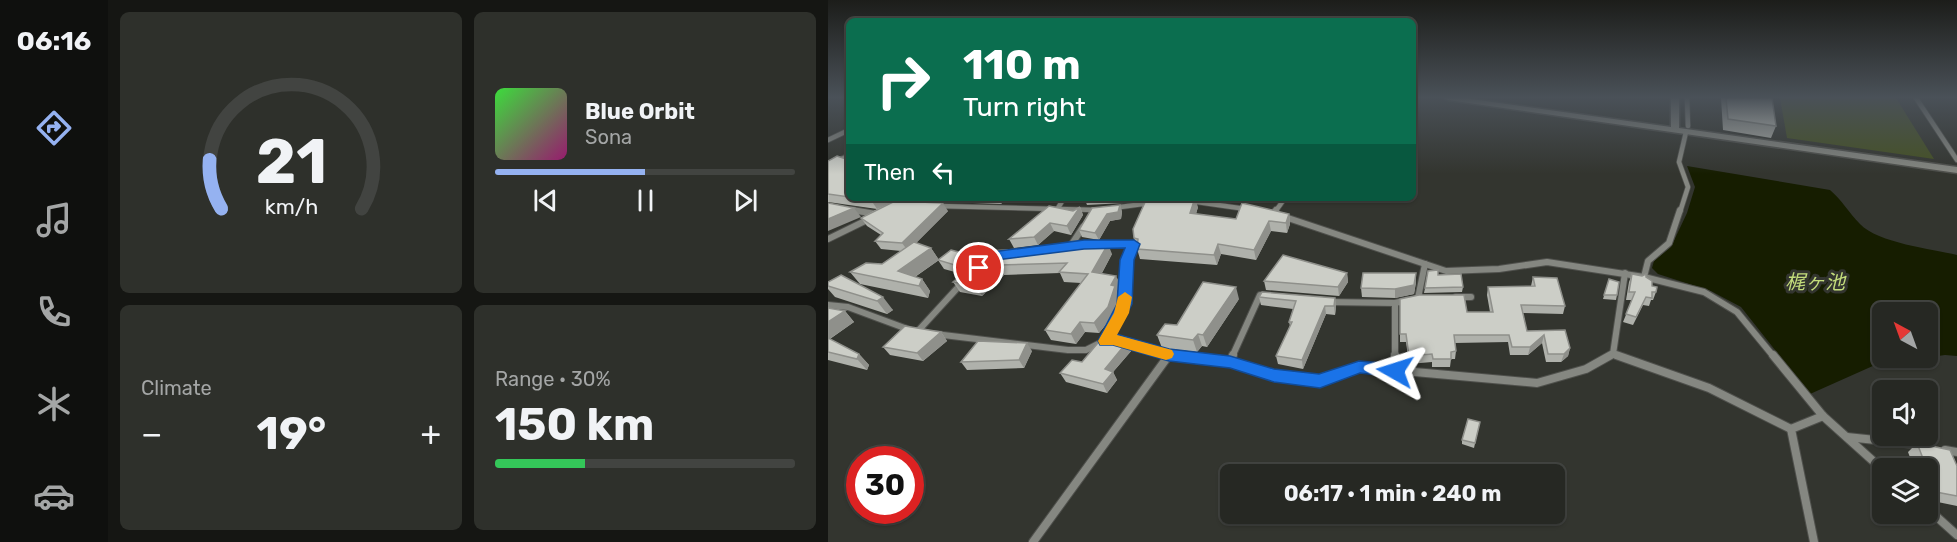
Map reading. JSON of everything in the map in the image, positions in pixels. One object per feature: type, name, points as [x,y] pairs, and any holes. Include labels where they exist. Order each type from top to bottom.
[{"type":"main road","points":[[828,167],[846,158]]},
{"type":"street","points":[[1622,123],[1675,131],[1687,129],[1957,170]]},
{"type":"street","points":[[1675,123],[1675,131]]},
{"type":"street","points":[[1644,276],[1648,261],[1669,243],[1688,187],[1679,162],[1687,123]]},
{"type":"street","points":[[1933,123],[1957,160]]},
{"type":"street","points":[[828,140],[846,131]]},
{"type":"street","points":[[1058,208],[1062,201]]},
{"type":"street","points":[[1181,201],[1252,210]]},
{"type":"street","points":[[1274,213],[1283,201]]},
{"type":"street","points":[[934,206],[1058,208],[1092,211],[1154,203]]},
{"type":"street","points":[[838,208],[879,215]]},
{"type":"street","points":[[828,239],[887,211]]},
{"type":"street","points":[[1070,247],[1092,211]]},
{"type":"street","points":[[1263,212],[1274,213],[1446,270],[1499,269],[1547,262],[1644,276],[1704,292],[1737,312],[1822,416],[1872,460]]},
{"type":"street","points":[[1055,249],[1134,244],[1127,260],[1125,304],[1105,341]]},
{"type":"street","points":[[1418,298],[1419,275],[1425,264]]},
{"type":"street","points":[[1613,354],[1624,273]]},
{"type":"street","points":[[918,331],[968,278]]},
{"type":"street","points":[[1230,362],[1260,295],[1271,296]]},
{"type":"street","points":[[1450,297],[1472,297]]},
{"type":"street","points":[[1321,302],[1395,303],[1428,298]]},
{"type":"street","points":[[1395,303],[1395,371]]},
{"type":"street","points":[[828,305],[848,307],[918,331],[1068,350],[1086,350],[1113,339],[1169,355],[1230,362],[1274,375],[1320,381],[1359,367],[1537,383],[1586,369],[1613,354],[1709,388],[1791,429],[1822,416]]},
{"type":"street","points":[[1033,542],[1169,355]]},
{"type":"street","points":[[1791,429],[1814,542]]},
{"type":"street","points":[[1846,437],[1906,442],[1957,452]]},
{"type":"street","points":[[1938,518],[1957,535]]},
{"type":"green space","points":[[1784,123],[1912,123],[1934,159],[1787,138]]},
{"type":"water","name":"梶ヶ池","points":[[1687,166],[1830,190],[1868,231],[1892,241],[1957,255],[1957,356],[1938,356],[1938,302],[1872,302],[1872,366],[1810,394],[1741,307],[1711,291],[1658,274],[1652,268],[1654,261],[1671,247],[1687,213],[1695,187]]},
{"type":"building","points":[[1757,123],[1776,123],[1776,126]]},
{"type":"building","points":[[837,156],[846,159],[846,197],[828,194],[828,161]]},
{"type":"building","points":[[895,201],[943,203],[902,243],[875,241],[883,233],[861,218]]},
{"type":"building","points":[[1146,201],[1194,201],[1190,213],[1236,219],[1242,203],[1289,214],[1286,223],[1269,221],[1254,250],[1218,244],[1214,255],[1137,249],[1138,239],[1134,238],[1133,229]]},
{"type":"building","points":[[828,203],[854,208],[828,219]]},
{"type":"building","points":[[1120,205],[1118,212],[1107,214],[1095,233],[1079,230],[1092,208]]},
{"type":"building","points":[[1049,206],[1073,211],[1080,207],[1067,226],[1050,223],[1034,237],[1009,239]]},
{"type":"building","points":[[914,242],[931,248],[898,271],[922,279],[919,286],[850,272],[866,263],[882,264]]},
{"type":"building","points":[[1108,244],[1092,272],[1116,276],[1111,285],[1115,286],[1108,307],[1094,323],[1080,322],[1071,334],[1045,330],[1088,274],[1059,272],[1067,263],[998,265],[976,286],[953,282],[988,251]]},
{"type":"building","points":[[951,250],[970,255],[958,266],[938,260]]},
{"type":"building","points":[[1283,255],[1347,273],[1338,287],[1264,281]]},
{"type":"building","points":[[1438,270],[1438,275],[1461,274],[1463,287],[1425,288],[1428,271]]},
{"type":"building","points":[[1363,273],[1416,273],[1414,285],[1395,289],[1361,288]]},
{"type":"building","points":[[1632,274],[1642,276],[1646,274],[1646,277],[1652,281],[1652,286],[1657,287],[1656,292],[1652,292],[1652,298],[1646,297],[1636,317],[1626,314],[1635,292],[1629,292]]},
{"type":"building","points":[[841,275],[883,297],[877,301],[828,286],[828,282]]},
{"type":"building","points":[[1533,277],[1557,278],[1565,306],[1521,305],[1527,331],[1565,330],[1570,348],[1564,354],[1548,354],[1544,335],[1530,347],[1512,347],[1509,335],[1454,335],[1456,351],[1451,352],[1451,359],[1433,359],[1432,354],[1409,356],[1406,334],[1400,334],[1400,299],[1419,295],[1464,295],[1467,312],[1493,312],[1488,287],[1535,286]]},
{"type":"building","points":[[1609,279],[1619,282],[1617,295],[1604,295]]},
{"type":"building","points":[[1203,282],[1236,287],[1203,335],[1198,334],[1193,340],[1157,335],[1165,324],[1177,325]]},
{"type":"building","points":[[1262,292],[1335,298],[1334,306],[1325,306],[1302,360],[1276,356],[1292,322],[1289,322],[1296,301],[1259,297]]},
{"type":"building","points":[[828,308],[845,311],[828,322]]},
{"type":"building","points":[[905,326],[941,332],[917,353],[883,347]]},
{"type":"building","points":[[1109,336],[1128,341],[1105,369],[1113,372],[1103,384],[1060,373],[1072,360],[1082,362],[1102,338]]},
{"type":"building","points":[[828,338],[859,354],[857,359],[828,352]]},
{"type":"building","points":[[978,341],[1027,343],[1019,360],[961,362]]},
{"type":"building","points":[[1468,419],[1480,422],[1475,443],[1462,440]]},
{"type":"building","points":[[1918,446],[1950,450],[1957,466],[1957,496],[1938,492],[1938,458],[1923,458]]},
{"type":"slow traffic","points":[[1125,297],[1122,313],[1105,341],[1113,339],[1166,354]]},
{"type":"route","points":[[979,268],[992,256],[1084,245],[1134,244],[1127,260],[1125,304],[1105,341],[1113,339],[1169,355],[1230,362],[1274,375],[1320,381],[1359,367],[1395,371]]}]
